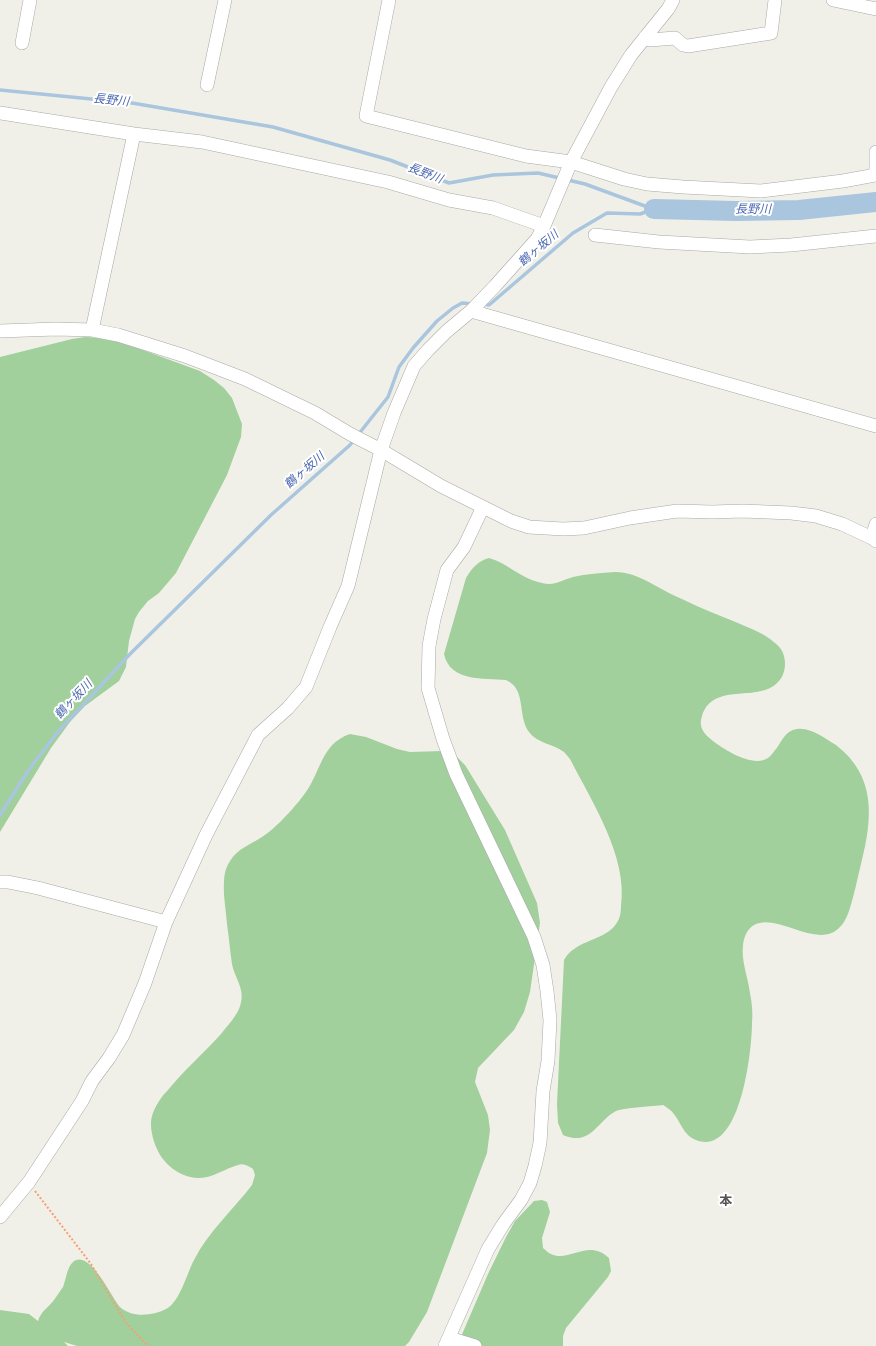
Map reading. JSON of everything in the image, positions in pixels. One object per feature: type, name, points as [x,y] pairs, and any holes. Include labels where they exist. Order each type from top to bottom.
[{"type":"street","points":[[22,43],[30,0]]},
{"type":"street","points":[[207,85],[225,0]]},
{"type":"street","points":[[389,0],[366,116],[526,156],[571,162],[624,179],[647,184],[730,190],[761,191],[843,181],[876,175],[876,152]]},
{"type":"street","points":[[0,1217],[29,1182],[82,1100],[92,1081],[109,1058],[123,1035],[145,983],[166,922],[206,835],[258,735],[288,708],[306,687],[348,586],[381,450],[394,413],[414,366],[447,331],[471,311],[517,262],[536,239],[544,226],[571,162],[611,87],[631,54],[668,9],[673,0]]},
{"type":"street","points":[[645,38],[650,40],[675,38],[683,45],[688,46],[771,33],[775,0]]},
{"type":"street","points":[[832,0],[876,9]]},
{"type":"street","points":[[0,113],[134,134],[202,142],[388,182],[449,200],[493,208],[544,226]]},
{"type":"street","points":[[92,330],[134,134]]},
{"type":"street","points":[[595,235],[658,242],[750,247],[790,245],[876,236]]},
{"type":"street","points":[[471,311],[876,426]]},
{"type":"street","points":[[0,331],[56,329],[92,330],[118,335],[178,354],[245,379],[315,413],[441,486],[511,521],[529,527],[563,529],[584,528],[630,518],[677,511],[791,512],[816,516],[842,524],[874,539],[876,524]]},
{"type":"street","points":[[475,1346],[447,1342],[488,1249],[504,1223],[521,1200],[530,1183],[540,1143],[543,1091],[548,1061],[550,1028],[543,965],[534,937],[456,774],[443,739],[428,688],[429,646],[434,619],[447,570],[464,547],[483,507]]},
{"type":"street","points":[[0,882],[8,882],[38,888],[166,922]]},
{"type":"path","points":[[29,1182],[91,1264],[126,1323],[148,1346]]},
{"type":"green space","points":[[85,337],[110,338],[200,371],[224,388],[232,398],[242,424],[241,437],[227,475],[176,573],[159,593],[148,601],[135,619],[129,641],[126,667],[119,681],[85,706],[70,722],[51,748],[0,832],[0,357]]},
{"type":"green space","points":[[489,558],[502,563],[532,580],[548,584],[583,575],[615,572],[631,574],[689,602],[766,636],[780,647],[784,655],[785,668],[783,675],[777,684],[770,688],[752,693],[722,696],[714,700],[707,706],[701,720],[701,727],[707,736],[739,757],[762,761],[769,757],[784,737],[793,730],[802,729],[812,731],[836,745],[849,757],[865,784],[868,798],[868,830],[851,905],[841,926],[830,933],[818,935],[765,922],[754,925],[745,936],[743,957],[752,1008],[750,1055],[741,1098],[733,1118],[724,1133],[711,1141],[696,1140],[688,1135],[672,1112],[663,1105],[616,1111],[609,1115],[593,1131],[580,1138],[573,1138],[563,1135],[558,1123],[557,1104],[564,960],[569,953],[576,948],[605,934],[616,924],[620,913],[622,887],[614,849],[598,811],[570,759],[564,752],[536,739],[529,732],[525,726],[517,690],[513,684],[506,680],[469,677],[453,670],[447,663],[444,654],[466,578],[476,565]]},
{"type":"green space","points":[[350,734],[366,737],[397,749],[410,752],[442,751],[456,756],[465,765],[505,830],[537,903],[540,923],[530,992],[524,1012],[514,1030],[478,1068],[475,1082],[488,1115],[490,1130],[487,1153],[427,1312],[405,1346],[77,1346],[64,1342],[68,1346],[0,1346],[0,1310],[29,1314],[38,1321],[43,1312],[63,1287],[71,1264],[80,1260],[86,1262],[93,1268],[100,1276],[116,1302],[125,1311],[142,1315],[155,1313],[166,1309],[179,1294],[194,1260],[206,1240],[252,1185],[255,1175],[253,1169],[240,1164],[203,1178],[185,1176],[179,1173],[168,1165],[160,1155],[154,1142],[151,1120],[158,1102],[181,1075],[221,1034],[239,1009],[242,996],[240,985],[233,970],[224,897],[224,876],[226,868],[237,853],[273,829],[284,818],[309,787],[327,752],[340,739]]},
{"type":"green space","points":[[542,1200],[547,1202],[550,1212],[542,1238],[543,1248],[550,1254],[558,1256],[565,1256],[586,1250],[601,1252],[609,1258],[611,1271],[608,1277],[566,1328],[563,1336],[563,1346],[457,1346],[488,1274],[515,1221],[534,1201]]},
{"type":"waterway","name":"長野川","points":[[0,90],[132,103],[273,127],[390,160],[449,183],[493,175],[538,173],[585,184],[653,209]]},
{"type":"waterway","name":"長野川","points":[[654,209],[736,211],[799,210],[876,202]]},
{"type":"waterway","name":"鶴ヶ坂川","points":[[482,304],[489,305],[573,233],[607,213],[640,214],[654,209]]},
{"type":"waterway","name":"鶴ヶ坂川","points":[[0,815],[28,771],[56,734],[131,653],[271,515],[350,445],[388,397],[399,367],[413,348],[437,321],[453,308],[462,303],[474,304]]},
{"type":"district","name":"本","points":[[726,1202]]}]
